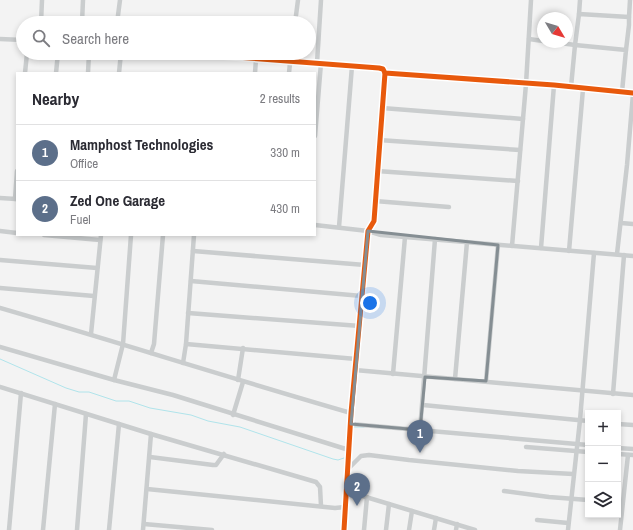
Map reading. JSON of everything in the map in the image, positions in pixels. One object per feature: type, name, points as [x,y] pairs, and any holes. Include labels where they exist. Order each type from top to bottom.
[{"type":"street","points":[[41,16],[42,0]]},
{"type":"street","points":[[82,16],[83,0]]},
{"type":"street","points":[[118,16],[120,0]]},
{"type":"street","points":[[296,16],[298,0]]},
{"type":"street","points":[[316,118],[321,0]]},
{"type":"street","points":[[512,246],[526,84],[531,0]]},
{"type":"street","points":[[571,87],[580,0]]},
{"type":"street","points":[[622,92],[630,0]]},
{"type":"street","points":[[579,14],[629,16]]},
{"type":"street","points":[[0,39],[16,40]]},
{"type":"street","points":[[529,39],[537,40]]},
{"type":"street","points":[[575,45],[626,50]]},
{"type":"street","points":[[25,72],[26,60]]},
{"type":"street","points":[[56,72],[57,60]]},
{"type":"street","points":[[88,72],[89,60]]},
{"type":"street","points":[[119,72],[120,60]]},
{"type":"street","points":[[255,72],[256,60]]},
{"type":"street","points":[[264,60],[379,68],[383,69],[385,73],[374,221],[368,232],[360,326],[350,412],[351,424],[344,530]]},
{"type":"street","points":[[289,72],[290,61]]},
{"type":"street","points":[[339,227],[352,66]]},
{"type":"street","points":[[385,73],[554,85],[633,93],[617,254]]},
{"type":"street","points":[[541,248],[554,85]]},
{"type":"street","points":[[569,251],[583,89]]},
{"type":"street","points":[[382,108],[523,120]]},
{"type":"street","points":[[379,140],[520,150]]},
{"type":"street","points":[[377,171],[518,181]]},
{"type":"street","points":[[0,198],[16,199]]},
{"type":"street","points":[[375,201],[449,207]]},
{"type":"street","points":[[621,223],[633,224]]},
{"type":"street","points":[[316,225],[339,227],[381,235],[633,256]]},
{"type":"street","points":[[0,231],[16,232]]},
{"type":"street","points":[[72,236],[100,237],[91,334]]},
{"type":"street","points":[[114,380],[123,344],[131,236]]},
{"type":"street","points":[[151,353],[154,344],[163,236]]},
{"type":"street","points":[[183,363],[186,344],[194,236]]},
{"type":"street","points":[[393,374],[405,237]]},
{"type":"street","points":[[420,430],[435,240]]},
{"type":"street","points":[[455,379],[467,242]]},
{"type":"street","points":[[486,381],[498,244]]},
{"type":"street","points":[[193,250],[365,265]]},
{"type":"street","points":[[568,530],[580,420],[594,253]]},
{"type":"street","points":[[613,394],[624,255]]},
{"type":"street","points":[[0,260],[97,268]]},
{"type":"street","points":[[191,281],[362,296]]},
{"type":"street","points":[[0,288],[94,296]]},
{"type":"street","points":[[0,308],[91,334],[241,381],[350,412]]},
{"type":"street","points":[[188,313],[360,326]]},
{"type":"street","points":[[186,344],[356,359]]},
{"type":"street","points":[[0,347],[114,380],[173,395],[232,415],[349,450]]},
{"type":"street","points":[[232,415],[241,381],[243,348]]},
{"type":"street","points":[[355,370],[633,395]]},
{"type":"street","points":[[0,387],[152,434],[316,482],[320,488],[321,506]]},
{"type":"street","points":[[9,530],[21,393]]},
{"type":"street","points":[[43,530],[55,404]]},
{"type":"street","points":[[422,405],[585,421]]},
{"type":"street","points":[[77,530],[86,414]]},
{"type":"street","points":[[109,530],[119,424]]},
{"type":"street","points":[[351,424],[585,446]]},
{"type":"street","points":[[621,424],[633,425]]},
{"type":"street","points":[[143,530],[152,434]]},
{"type":"street","points":[[526,447],[585,452]]},
{"type":"street","points":[[621,448],[633,449]]},
{"type":"street","points":[[150,457],[216,465],[224,454]]},
{"type":"street","points":[[348,470],[361,456],[369,455],[510,470],[573,474]]},
{"type":"street","points":[[621,498],[630,455]]},
{"type":"street","points":[[147,489],[335,508],[345,507]]},
{"type":"street","points":[[504,491],[585,500]]},
{"type":"street","points":[[346,492],[474,530]]},
{"type":"street","points":[[364,530],[367,497]]},
{"type":"street","points":[[386,530],[389,504]]},
{"type":"street","points":[[409,530],[412,511]]},
{"type":"street","points":[[434,530],[436,518]]},
{"type":"street","points":[[620,518],[620,530]]},
{"type":"street","points":[[537,520],[568,523]]},
{"type":"street","points":[[144,524],[212,530]]},
{"type":"street","points":[[456,530],[457,524]]},
{"type":"highlighted area","points":[[368,231],[498,245],[486,381],[425,377],[420,430],[351,424]]},
{"type":"waterway","points":[[0,359],[66,388],[79,392],[89,392],[116,401],[129,401],[150,408],[191,415],[208,421],[240,427],[333,459],[338,460],[344,458]]},
{"type":"waterway","points":[[352,428],[364,427]]},
{"type":"cycle path","points":[[275,60],[379,68],[383,69],[385,73],[554,85],[633,93]]},
{"type":"cycle path","points":[[344,530],[351,413],[368,231],[374,221],[385,73]]},
{"type":"place","name":"Mamphost Technologies","points":[[420,453]]},
{"type":"place","name":"Zed One Garage","points":[[357,506]]}]
